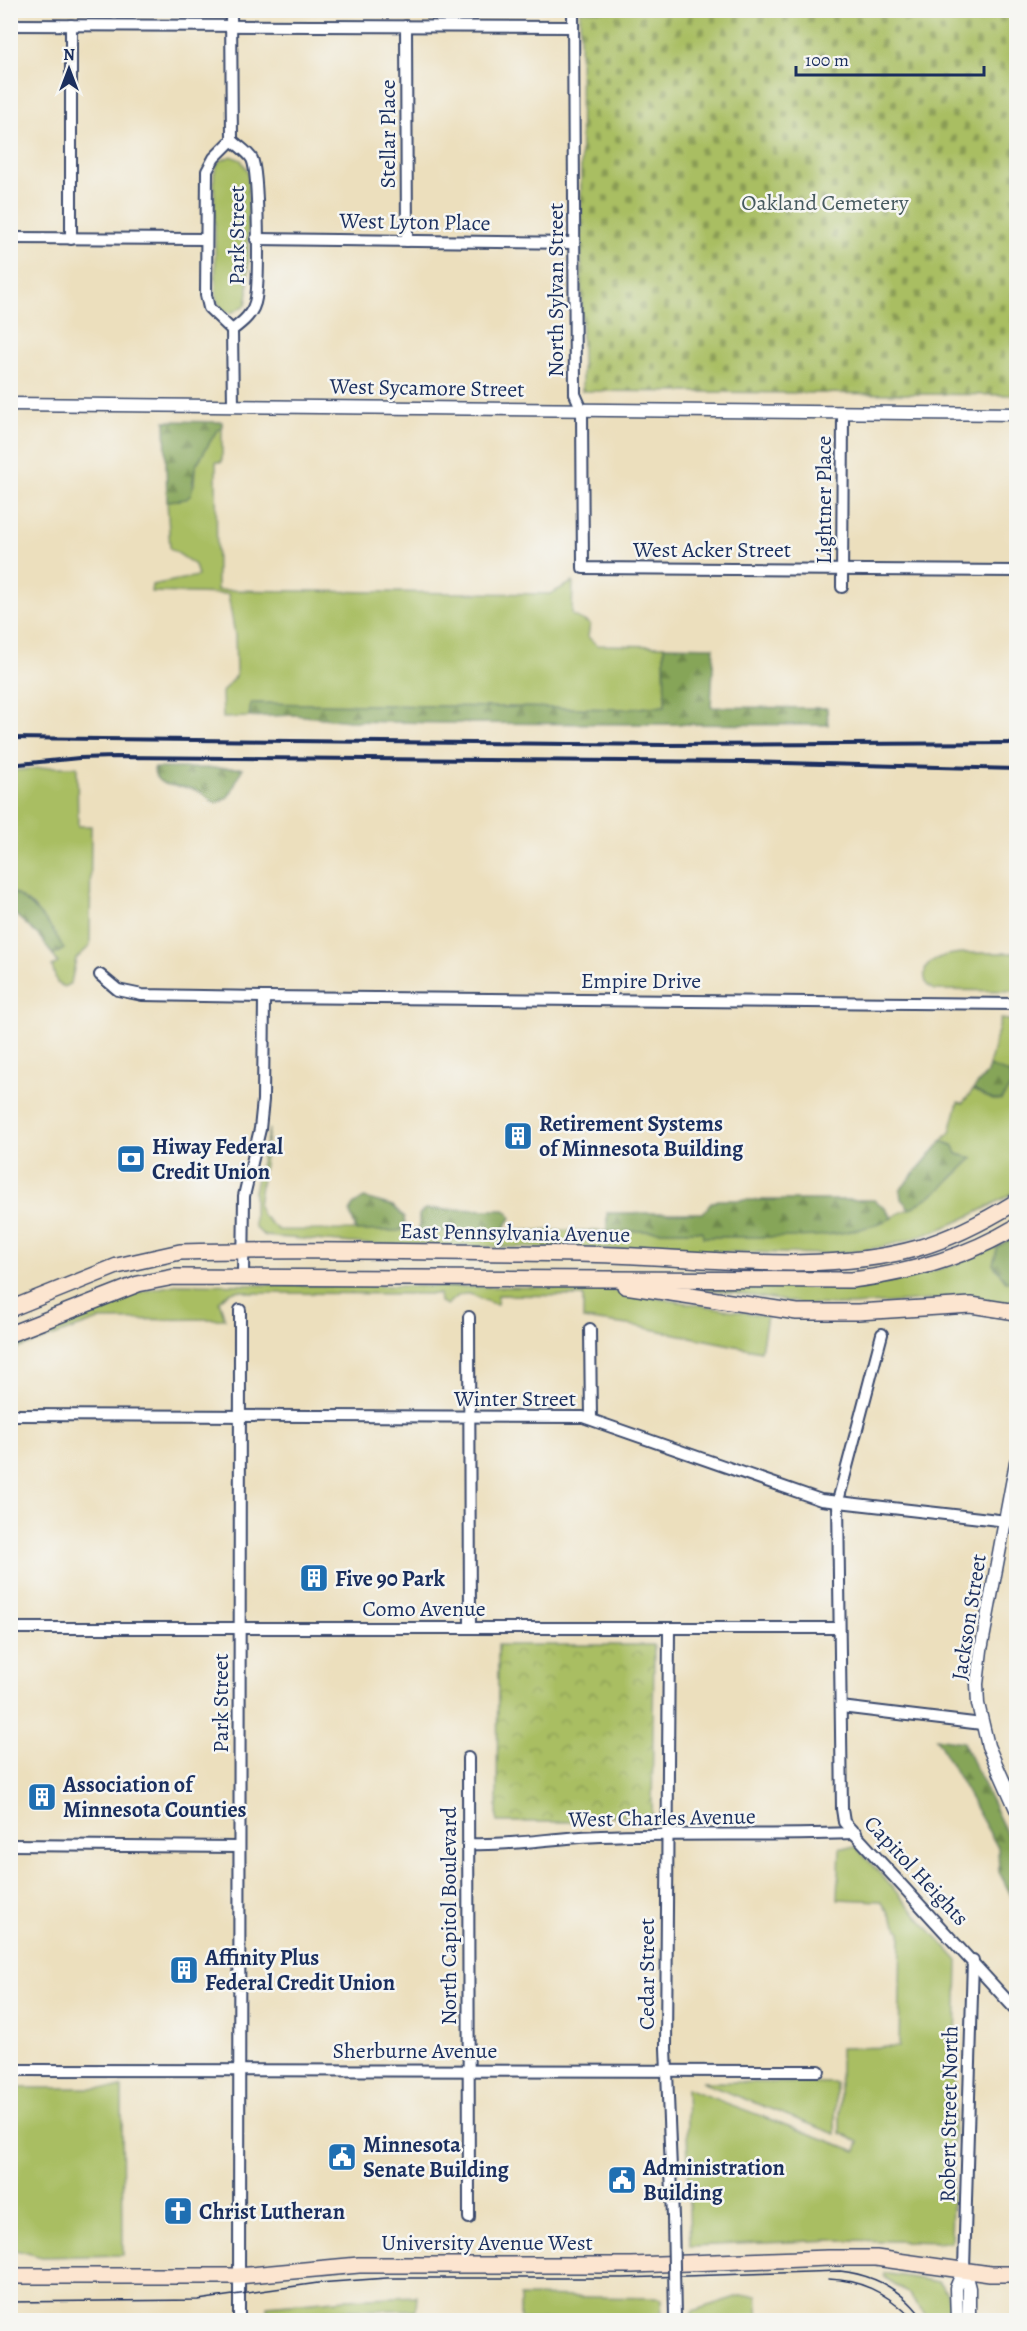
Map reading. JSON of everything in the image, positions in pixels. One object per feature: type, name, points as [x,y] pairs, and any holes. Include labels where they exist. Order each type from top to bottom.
[{"type":"main road","name":"East Pennsylvania Avenue","points":[[10,1309],[140,1259],[180,1252],[582,1254],[830,1262],[876,1257],[919,1248],[962,1232],[1017,1202]]},
{"type":"main road","name":"East Pennsylvania Avenue","points":[[10,1334],[138,1284],[174,1277],[243,1275],[830,1281],[876,1277],[942,1262],[1017,1227]]},
{"type":"main road","points":[[575,1278],[797,1312],[858,1312],[971,1305],[1017,1312]]},
{"type":"main road","name":"University Avenue West","points":[[10,2276],[238,2276],[369,2265],[632,2265],[829,2258],[876,2258],[990,2274],[1017,2274]]},
{"type":"street","points":[[231,10],[232,140],[214,158],[207,171],[207,295],[209,308],[232,330],[233,406]]},
{"type":"street","name":"North Sylvan Street","points":[[573,10],[574,394],[582,410],[583,568]]},
{"type":"street","points":[[10,25],[573,27]]},
{"type":"street","points":[[71,25],[71,239]]},
{"type":"street","name":"Stellar Place","points":[[406,26],[407,241]]},
{"type":"street","name":"Park Street","points":[[232,140],[251,159],[255,171],[256,239],[256,299],[247,318],[232,330]]},
{"type":"street","points":[[10,238],[207,239]]},
{"type":"street","name":"West Lyton Place","points":[[256,239],[574,243]]},
{"type":"street","name":"West Sycamore Street","points":[[10,404],[1017,414]]},
{"type":"street","name":"Lightner Place","points":[[842,587],[843,413]]},
{"type":"street","name":"West Acker Street","points":[[583,568],[1017,572]]},
{"type":"street","name":"Empire Drive","points":[[100,975],[118,990],[142,995],[1017,1004]]},
{"type":"street","points":[[243,1275],[244,1196],[260,1129],[263,1100],[264,997]]},
{"type":"street","name":"Park Street","points":[[239,2320],[240,1310]]},
{"type":"street","points":[[469,1317],[470,1628]]},
{"type":"street","points":[[590,1329],[591,1419]]},
{"type":"street","name":"Capitol Heights","points":[[882,1335],[838,1501],[838,1628],[844,1821],[1017,2010]]},
{"type":"street","name":"Winter Street","points":[[10,1415],[591,1419],[821,1500],[1011,1522]]},
{"type":"street","name":"Jackson Street","points":[[1017,1462],[1011,1522],[978,1667],[978,1704],[982,1725],[996,1767],[1017,1809]]},
{"type":"street","name":"Como Avenue","points":[[10,1628],[838,1628]]},
{"type":"street","name":"Cedar Street","points":[[669,1628],[666,1834],[667,2070],[675,2319]]},
{"type":"street","points":[[841,1707],[982,1725]]},
{"type":"street","name":"North Capitol Boulevard","points":[[468,1758],[469,2218]]},
{"type":"street","name":"West Charles Avenue","points":[[469,1844],[495,1845],[592,1836],[856,1833]]},
{"type":"street","points":[[10,1845],[239,1847]]},
{"type":"street","name":"Robert Street North","points":[[957,2320],[956,2288],[963,2269],[973,1960]]},
{"type":"street","name":"Sherburne Avenue","points":[[10,2070],[819,2071]]},
{"type":"street","name":"Robert Street North","points":[[963,2269],[969,2288],[969,2320]]},
{"type":"green space","name":"Oakland Cemetery","points":[[580,11],[1016,11],[1016,395],[582,391]]},
{"type":"green space","points":[[231,156],[241,160],[248,171],[248,293],[246,305],[231,313],[223,311],[216,299],[214,174],[218,162]]},
{"type":"green space","points":[[165,421],[222,422],[222,428],[217,430],[195,467],[191,495],[186,499],[167,501]]},
{"type":"green space","points":[[222,428],[222,462],[216,462],[217,590],[550,594],[573,582],[572,615],[590,624],[588,637],[597,645],[664,646],[665,706],[624,709],[251,703],[249,717],[223,718],[222,692],[236,675],[235,635],[228,594],[151,592],[152,585],[198,576],[195,565],[170,548],[167,501],[186,499],[194,485],[195,467],[217,430]]},
{"type":"green space","points":[[664,646],[714,647],[711,707],[827,708],[828,725],[441,723],[349,721],[295,715],[249,717],[251,703],[624,709],[665,706]]},
{"type":"green space","points":[[77,767],[78,826],[91,826],[90,946],[76,959],[71,983],[64,987],[57,983],[52,966],[58,963],[53,955],[64,949],[33,906],[11,891],[10,771]]},
{"type":"green space","points":[[154,768],[243,768],[230,794],[222,801],[215,803],[192,789],[164,784],[155,776]]},
{"type":"green space","points":[[11,891],[28,902],[42,916],[64,949],[53,955],[39,936],[11,911]]},
{"type":"green space","points":[[964,953],[1016,953],[1016,991],[934,990],[927,985],[925,970],[929,964],[941,957]]},
{"type":"green space","points":[[1001,1019],[1016,1021],[1016,1191],[971,1216],[901,1242],[851,1252],[825,1254],[365,1244],[264,1236],[254,1226],[254,1191],[269,1129],[258,1206],[262,1215],[278,1230],[703,1231],[703,1237],[795,1236],[851,1230],[879,1222],[907,1210],[936,1192],[973,1158],[957,1154],[954,1146],[942,1141],[950,1132],[958,1102],[963,1103],[973,1090],[985,1097],[1011,1086],[1010,1074],[989,1066]]},
{"type":"green space","points":[[989,1066],[1010,1074],[1011,1086],[1001,1100],[993,1100],[973,1090],[987,1073]]},
{"type":"green space","points":[[942,1141],[954,1146],[957,1154],[973,1158],[938,1191],[910,1209],[901,1199],[900,1190]]},
{"type":"green space","points":[[364,1198],[393,1206],[404,1217],[405,1225],[399,1231],[356,1231],[350,1212],[353,1205]]},
{"type":"green space","points":[[718,1200],[874,1200],[884,1207],[892,1218],[846,1232],[799,1237],[703,1237],[702,1231],[607,1231],[607,1213],[703,1213],[711,1203]]},
{"type":"green space","points":[[425,1209],[504,1210],[511,1218],[503,1230],[419,1231],[419,1215]]},
{"type":"green space","points":[[1016,1235],[1016,1281],[1006,1281],[993,1264],[998,1246]]},
{"type":"green space","points":[[998,1246],[993,1264],[1006,1281],[1016,1281],[1016,1305],[966,1298],[851,1305],[804,1304],[702,1288],[735,1285],[805,1288],[860,1287],[920,1275]]},
{"type":"green space","points":[[179,1284],[595,1288],[767,1316],[761,1351],[636,1326],[583,1319],[583,1296],[498,1295],[497,1304],[468,1294],[455,1298],[447,1305],[440,1302],[439,1294],[237,1291],[219,1301],[225,1319],[99,1320],[11,1351],[11,1341],[130,1294]]},
{"type":"green space","points":[[498,1645],[654,1645],[652,1816],[592,1816],[581,1822],[497,1822]]},
{"type":"green space","points":[[936,1738],[963,1742],[1016,1853],[1016,1905],[999,1872],[998,1848]]},
{"type":"green space","points":[[840,1847],[856,1847],[958,1961],[951,2242],[836,2240],[690,2246],[686,2088],[856,2151],[859,2142],[840,2133],[840,2048],[899,2047],[901,1932],[881,1901],[838,1899]]},
{"type":"green space","points":[[701,2082],[836,2083],[835,2134]]},
{"type":"green space","points":[[12,2088],[122,2088],[123,2255],[42,2257],[12,2249]]},
{"type":"green space","points":[[884,2273],[938,2282],[947,2293],[952,2320],[930,2320],[907,2292],[884,2277]]},
{"type":"green space","points":[[757,2295],[759,2320],[692,2320],[692,2311],[739,2296]]},
{"type":"green space","points":[[417,2296],[416,2310],[326,2310],[325,2320],[268,2320],[267,2306]]},
{"type":"green space","points":[[520,2296],[657,2298],[661,2299],[662,2318],[660,2320],[520,2320]]},
{"type":"tram line","points":[[10,2302],[198,2300],[318,2283],[387,2278],[623,2278],[840,2271],[865,2276],[888,2286],[907,2301],[924,2320]]},
{"type":"tram line","points":[[828,2279],[851,2282],[871,2289],[890,2299],[908,2314]]},
{"type":"railway","points":[[10,738],[664,745],[1016,743]]},
{"type":"railway","points":[[10,765],[116,757],[747,762],[1016,769]]},
{"type":"place","name":"Retirement Systems of Minnesota Building","points":[[518,1136]]},
{"type":"place","name":"Hiway Federal Credit Union","points":[[131,1159]]},
{"type":"place","name":"Five 90 Park","points":[[314,1578]]},
{"type":"place","name":"Association of Minnesota Counties","points":[[42,1797]]},
{"type":"place","name":"Affinity Plus Federal Credit Union","points":[[184,1970]]},
{"type":"place","name":"Minnesota Senate Building","points":[[342,2157]]},
{"type":"place","name":"Administration Building","points":[[622,2180]]},
{"type":"place","name":"Christ Lutheran","points":[[178,2211]]}]
